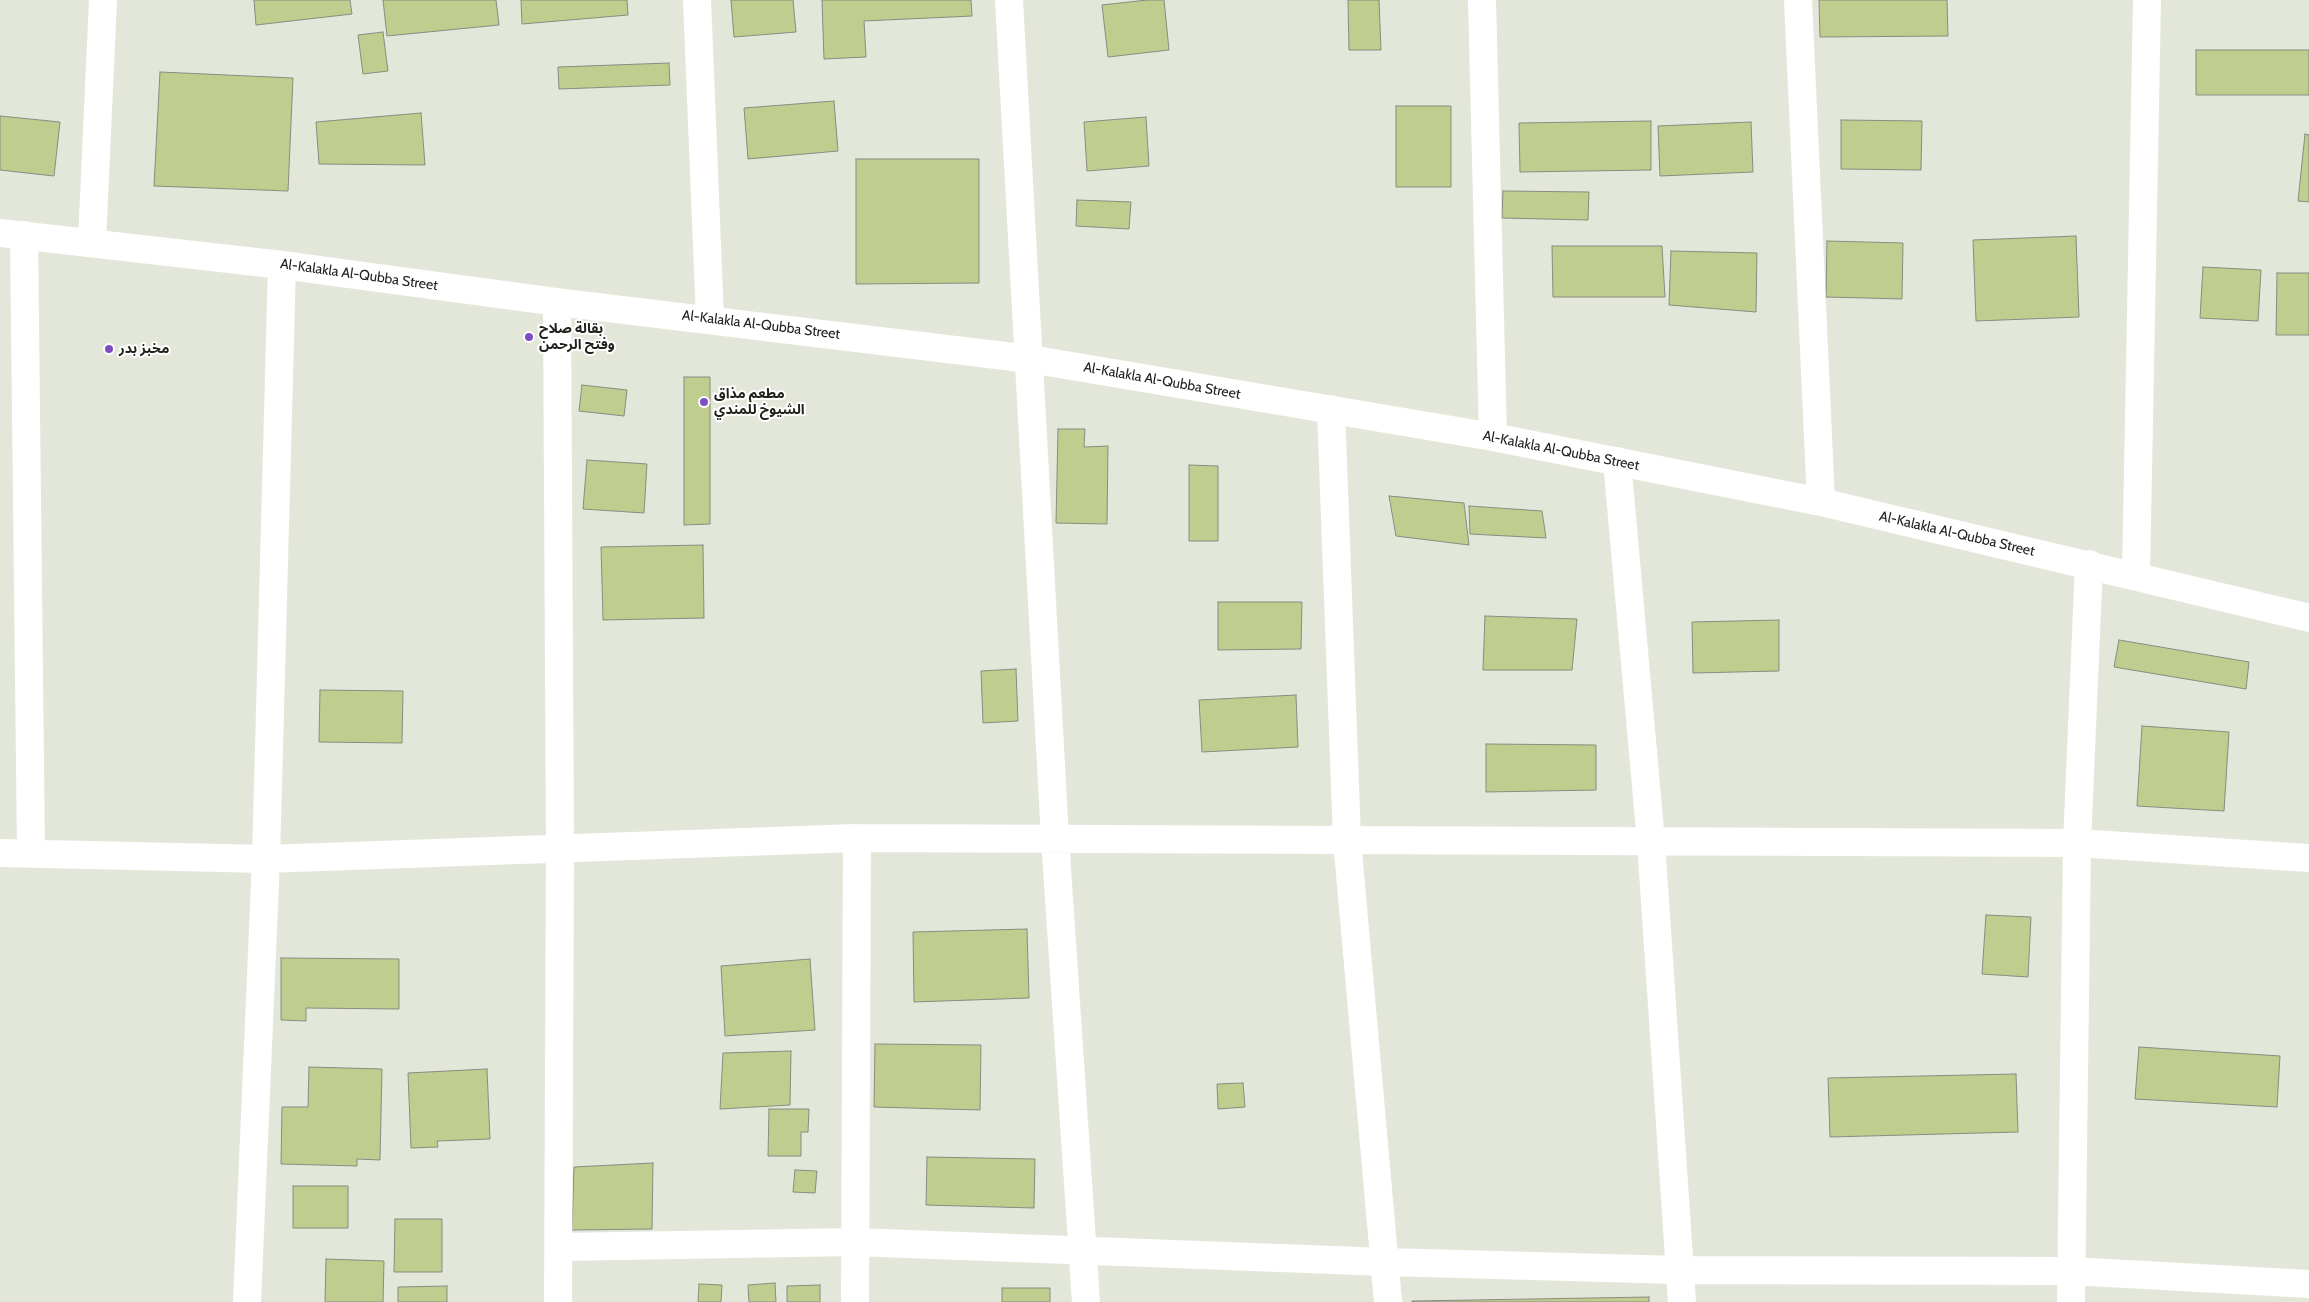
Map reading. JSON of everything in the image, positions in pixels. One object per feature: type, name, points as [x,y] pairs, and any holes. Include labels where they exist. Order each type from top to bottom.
[{"type":"street","points":[[92,242],[103,0]]},
{"type":"street","points":[[697,0],[710,319]]},
{"type":"street","points":[[1009,0],[1055,838],[1086,1302]]},
{"type":"street","points":[[1482,0],[1493,438]]},
{"type":"street","points":[[1798,0],[1822,502]]},
{"type":"street","points":[[2136,576],[2147,0]]},
{"type":"street","points":[[12,234],[31,853]]},
{"type":"street","name":"Al-Kalakla Al-Qubba Street","points":[[12,234],[282,265],[557,302],[1030,359],[1331,409],[1616,461],[1822,502],[2089,564],[2309,618]]},
{"type":"street","points":[[246,1302],[266,859],[282,265]]},
{"type":"street","points":[[557,302],[560,849],[560,1247],[558,1302]]},
{"type":"street","points":[[1331,409],[1348,840],[1388,1302]]},
{"type":"street","points":[[1616,461],[1651,842],[1682,1302]]},
{"type":"street","points":[[2071,1302],[2077,843],[2089,564]]},
{"type":"street","points":[[0,853],[266,859],[857,838],[1055,838],[2077,843],[2309,858]]},
{"type":"street","points":[[855,1302],[857,838]]},
{"type":"street","points":[[560,1247],[855,1242],[1082,1252],[1679,1270],[2072,1271],[2309,1284]]},
{"type":"building","points":[[254,0],[350,0],[352,14],[256,25]]},
{"type":"building","points":[[383,0],[496,0],[499,25],[387,36]]},
{"type":"building","points":[[521,0],[627,0],[628,15],[522,24]]},
{"type":"building","points":[[731,0],[793,0],[796,32],[734,37]]},
{"type":"building","points":[[822,0],[971,0],[972,16],[864,21],[866,57],[824,59]]},
{"type":"building","points":[[1164,0],[1169,50],[1108,57],[1102,5]]},
{"type":"building","points":[[1348,0],[1379,0],[1381,50],[1349,50]]},
{"type":"building","points":[[1819,0],[1947,0],[1948,36],[1820,37]]},
{"type":"building","points":[[383,32],[388,71],[363,74],[358,35]]},
{"type":"building","points":[[2196,50],[2309,50],[2309,95],[2196,95]]},
{"type":"building","points":[[669,63],[670,85],[559,89],[558,67]]},
{"type":"building","points":[[160,72],[293,78],[288,191],[154,186]]},
{"type":"building","points":[[834,101],[838,151],[748,159],[744,108]]},
{"type":"building","points":[[1396,106],[1451,106],[1451,187],[1396,187]]},
{"type":"building","points":[[421,113],[425,165],[319,164],[316,122]]},
{"type":"building","points":[[0,116],[60,122],[54,176],[0,170]]},
{"type":"building","points":[[1146,117],[1149,166],[1087,171],[1084,122]]},
{"type":"building","points":[[1841,120],[1922,121],[1921,170],[1841,169]]},
{"type":"building","points":[[1651,121],[1651,170],[1520,172],[1519,123]]},
{"type":"building","points":[[1751,122],[1753,172],[1660,176],[1658,126]]},
{"type":"building","points":[[2305,134],[2309,135],[2309,202],[2298,201]]},
{"type":"building","points":[[856,159],[979,159],[979,283],[856,284]]},
{"type":"building","points":[[1503,191],[1589,192],[1588,220],[1502,218]]},
{"type":"building","points":[[1077,200],[1131,202],[1129,229],[1076,226]]},
{"type":"building","points":[[2076,236],[2079,317],[1976,321],[1973,240]]},
{"type":"building","points":[[1827,241],[1903,243],[1902,299],[1826,297]]},
{"type":"building","points":[[1552,246],[1662,246],[1665,297],[1553,297]]},
{"type":"building","points":[[1671,251],[1757,253],[1756,312],[1669,305]]},
{"type":"building","points":[[2203,267],[2261,270],[2258,321],[2200,318]]},
{"type":"building","points":[[2277,273],[2309,273],[2309,335],[2276,335]]},
{"type":"building","points":[[684,377],[710,377],[710,524],[684,525]]},
{"type":"building","points":[[582,385],[627,390],[624,416],[579,411]]},
{"type":"building","points":[[1058,429],[1085,429],[1084,447],[1108,446],[1107,524],[1056,523]]},
{"type":"building","points":[[587,460],[647,464],[644,513],[583,509]]},
{"type":"building","points":[[1189,465],[1218,466],[1218,541],[1189,541]]},
{"type":"building","points":[[1389,496],[1464,503],[1469,545],[1396,536]]},
{"type":"building","points":[[1469,506],[1542,511],[1546,538],[1470,534]]},
{"type":"building","points":[[703,545],[704,618],[603,620],[601,547]]},
{"type":"building","points":[[1218,602],[1302,602],[1301,649],[1218,650]]},
{"type":"building","points":[[1485,616],[1577,619],[1572,670],[1483,670]]},
{"type":"building","points":[[1779,620],[1779,671],[1693,673],[1692,622]]},
{"type":"building","points":[[2119,640],[2249,662],[2246,689],[2114,667]]},
{"type":"building","points":[[1016,669],[1018,721],[983,723],[981,671]]},
{"type":"building","points":[[320,690],[403,691],[402,743],[319,742]]},
{"type":"building","points":[[1296,695],[1298,747],[1202,752],[1199,700]]},
{"type":"building","points":[[2142,726],[2229,732],[2224,811],[2137,806]]},
{"type":"building","points":[[1486,744],[1596,745],[1596,790],[1486,792]]},
{"type":"building","points":[[1986,915],[2031,917],[2028,977],[1982,974]]},
{"type":"building","points":[[1027,929],[1029,998],[914,1002],[913,932]]},
{"type":"building","points":[[281,958],[399,959],[399,1009],[306,1008],[306,1021],[281,1020]]},
{"type":"building","points":[[810,959],[815,1030],[725,1036],[721,966]]},
{"type":"building","points":[[875,1044],[981,1045],[980,1110],[874,1107]]},
{"type":"building","points":[[2139,1047],[2280,1056],[2277,1107],[2135,1099]]},
{"type":"building","points":[[791,1051],[790,1105],[720,1109],[723,1053]]},
{"type":"building","points":[[309,1067],[382,1069],[380,1160],[357,1159],[357,1166],[281,1164],[282,1107],[308,1107]]},
{"type":"building","points":[[487,1069],[490,1139],[437,1141],[438,1147],[411,1148],[408,1073]]},
{"type":"building","points":[[2016,1074],[2018,1132],[1830,1137],[1828,1078]]},
{"type":"building","points":[[1243,1083],[1245,1107],[1218,1109],[1217,1084]]},
{"type":"building","points":[[769,1109],[809,1109],[808,1132],[801,1132],[801,1156],[768,1156]]},
{"type":"building","points":[[927,1157],[1035,1159],[1034,1208],[926,1205]]},
{"type":"building","points":[[653,1163],[652,1229],[572,1230],[574,1167]]},
{"type":"building","points":[[795,1170],[817,1171],[815,1193],[793,1192]]},
{"type":"building","points":[[293,1186],[348,1186],[348,1228],[293,1228]]},
{"type":"building","points":[[395,1219],[442,1219],[442,1272],[394,1272]]},
{"type":"building","points":[[326,1259],[384,1261],[383,1302],[325,1302]]},
{"type":"building","points":[[775,1283],[776,1302],[749,1302],[748,1285]]},
{"type":"building","points":[[699,1284],[722,1285],[721,1302],[698,1302]]},
{"type":"building","points":[[820,1285],[820,1302],[787,1302],[787,1286]]},
{"type":"building","points":[[447,1286],[447,1302],[398,1302],[398,1287]]},
{"type":"building","points":[[1002,1288],[1050,1288],[1050,1302],[1002,1302]]},
{"type":"building","points":[[1649,1297],[1649,1302],[1412,1302],[1412,1301]]},
{"type":"place","name":"بقالة صلاح وفتح الرحمن","points":[[529,337]]},
{"type":"place","name":"مخبز بدر","points":[[109,349]]},
{"type":"place","name":"مطعم مذاق الشيوخ للمندي","points":[[704,402]]}]
